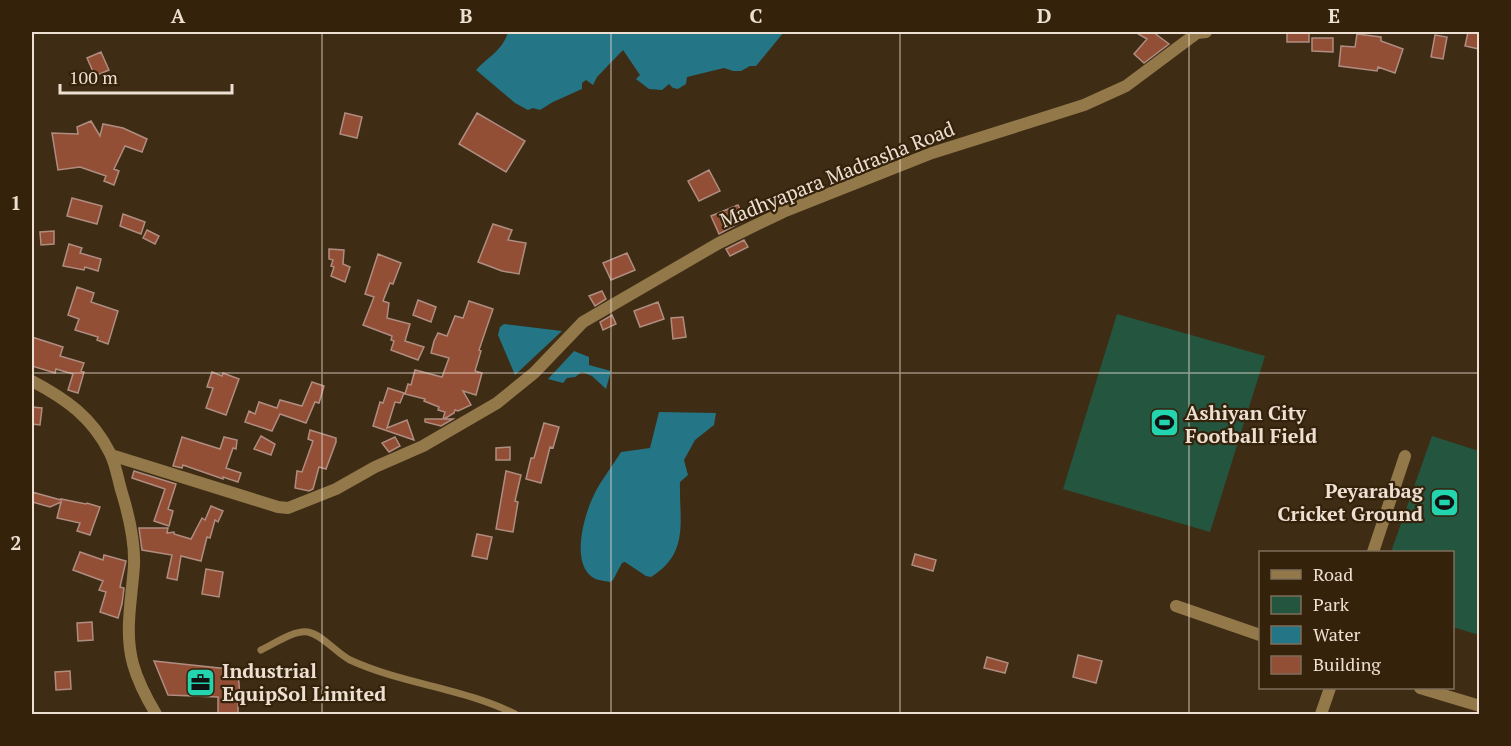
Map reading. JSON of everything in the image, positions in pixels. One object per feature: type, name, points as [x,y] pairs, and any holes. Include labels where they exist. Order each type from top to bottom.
[{"type":"street","name":"Madhyapara Madrasha Road","points":[[111,454],[278,507],[288,508],[327,493],[375,467],[423,446],[497,403],[534,373],[583,322],[719,243],[783,212],[932,153],[1084,105],[1126,86],[1197,33],[1206,32]]},
{"type":"street","points":[[32,381],[77,408],[92,425],[111,454],[132,536],[134,562],[128,612],[133,664],[156,714]]},
{"type":"street","points":[[1373,551],[1405,456]]},
{"type":"street","points":[[1176,606],[1259,635]]},
{"type":"street","points":[[1321,714],[1329,689]]},
{"type":"street","points":[[1426,689],[1479,706]]},
{"type":"lane","points":[[261,650],[300,632],[310,633],[348,659],[492,703],[515,714]]},
{"type":"green space","name":"Ashiyan City Football Field","points":[[1117,314],[1265,356],[1210,532],[1063,489]]},
{"type":"green space","name":"Peyarabag Cricket Ground","points":[[1432,436],[1479,451],[1479,635],[1454,627],[1454,551],[1391,551]]},
{"type":"water","points":[[508,32],[784,32],[756,66],[750,66],[741,71],[724,68],[687,77],[686,84],[678,89],[669,84],[662,90],[649,89],[636,79],[640,75],[623,50],[597,77],[593,85],[586,80],[582,83],[582,89],[540,110],[533,108],[528,110],[515,103],[476,70],[499,49]]},
{"type":"water","points":[[504,324],[562,331],[515,375],[498,335],[500,327]]},
{"type":"water","points":[[574,351],[589,357],[589,365],[611,371],[606,389],[592,376],[582,372],[575,377],[567,378],[563,383],[548,379]]},
{"type":"water","points":[[659,412],[716,413],[714,425],[695,440],[684,460],[688,475],[680,482],[681,523],[677,547],[672,558],[651,577],[625,562],[610,582],[596,579],[586,570],[581,550],[583,527],[590,505],[599,485],[621,452],[650,448]]},
{"type":"building","points":[[1135,32],[1153,32],[1169,44],[1144,63],[1134,54],[1147,39]]},
{"type":"building","points":[[1287,32],[1309,32],[1309,42],[1287,42]]},
{"type":"building","points":[[1468,32],[1479,32],[1479,49],[1465,46]]},
{"type":"building","points":[[1357,34],[1381,37],[1381,41],[1403,49],[1395,73],[1378,67],[1377,71],[1339,66],[1341,46],[1355,47]]},
{"type":"building","points":[[1435,35],[1447,37],[1443,59],[1431,57]]},
{"type":"building","points":[[1312,38],[1333,38],[1333,52],[1312,51]]},
{"type":"building","points":[[101,52],[109,70],[95,76],[87,58]]},
{"type":"building","points":[[345,113],[362,117],[357,138],[340,134]]},
{"type":"building","points":[[477,113],[525,141],[506,172],[459,144]]},
{"type":"building","points":[[91,121],[100,136],[103,124],[123,128],[147,139],[142,152],[125,146],[114,169],[119,171],[114,185],[104,181],[106,176],[80,167],[58,170],[52,133],[78,134],[77,127]]},
{"type":"building","points":[[709,170],[720,191],[699,201],[688,181]]},
{"type":"building","points":[[72,198],[102,206],[97,224],[67,216]]},
{"type":"building","points":[[738,205],[745,220],[719,234],[711,216]]},
{"type":"building","points":[[123,214],[145,222],[141,234],[120,226]]},
{"type":"building","points":[[493,224],[512,230],[508,240],[526,243],[519,274],[502,271],[478,262]]},
{"type":"building","points":[[147,230],[159,236],[155,244],[143,238]]},
{"type":"building","points":[[54,231],[54,244],[41,245],[40,232]]},
{"type":"building","points":[[744,240],[748,247],[730,256],[726,249]]},
{"type":"building","points":[[69,244],[82,248],[80,253],[101,259],[98,271],[85,267],[84,270],[63,266]]},
{"type":"building","points":[[329,249],[344,250],[343,264],[350,267],[345,282],[331,276],[334,267],[331,266],[333,260],[329,259]]},
{"type":"building","points":[[627,253],[635,270],[611,280],[603,263]]},
{"type":"building","points":[[378,254],[401,263],[383,301],[389,303],[387,318],[410,324],[405,341],[424,347],[418,360],[391,350],[394,341],[391,340],[392,336],[363,325],[374,297],[365,294]]},
{"type":"building","points":[[77,287],[94,293],[91,302],[118,311],[108,344],[97,340],[98,337],[75,330],[79,319],[68,315]]},
{"type":"building","points":[[602,291],[606,299],[595,306],[589,296]]},
{"type":"building","points":[[418,300],[436,307],[431,322],[413,315]]},
{"type":"building","points":[[469,301],[493,309],[479,350],[481,351],[475,371],[482,373],[476,395],[463,391],[471,405],[458,411],[455,410],[444,419],[453,419],[441,426],[425,422],[425,419],[443,419],[445,412],[424,401],[425,399],[405,394],[408,384],[411,385],[415,370],[442,377],[449,358],[431,353],[434,341],[438,333],[447,336],[455,316],[463,318]]},
{"type":"building","points":[[658,302],[664,319],[640,327],[634,311]]},
{"type":"building","points":[[612,315],[616,324],[603,330],[600,322]]},
{"type":"building","points":[[683,317],[686,337],[673,339],[671,318]]},
{"type":"building","points":[[32,337],[63,347],[60,356],[84,363],[78,393],[68,390],[73,374],[56,369],[55,373],[32,366]]},
{"type":"building","points":[[212,372],[239,379],[226,415],[206,408],[213,388],[207,387]]},
{"type":"building","points":[[312,382],[324,386],[319,403],[315,402],[306,423],[280,414],[272,431],[245,422],[249,411],[255,414],[259,402],[277,408],[280,400],[302,406]]},
{"type":"building","points":[[388,388],[404,393],[400,403],[395,402],[387,428],[407,420],[414,440],[373,426],[380,402],[383,403]]},
{"type":"building","points":[[32,407],[42,408],[40,425],[32,424]]},
{"type":"building","points":[[544,423],[559,427],[553,448],[550,447],[541,483],[526,479]]},
{"type":"building","points":[[310,430],[336,438],[336,442],[326,469],[319,467],[313,489],[309,491],[295,488],[297,471],[302,472],[313,441],[308,439]]},
{"type":"building","points":[[261,436],[275,444],[271,455],[254,449]]},
{"type":"building","points":[[182,437],[220,449],[224,437],[237,440],[236,449],[233,448],[226,468],[241,473],[238,482],[183,465],[182,468],[173,466]]},
{"type":"building","points":[[395,437],[400,446],[389,452],[382,443]]},
{"type":"building","points":[[510,447],[510,460],[496,460],[496,448]]},
{"type":"building","points":[[134,471],[176,484],[168,509],[173,511],[169,526],[154,521],[165,489],[132,478]]},
{"type":"building","points":[[506,471],[521,475],[515,501],[518,502],[513,532],[496,529]]},
{"type":"building","points":[[32,492],[100,507],[90,535],[77,531],[80,523],[57,518],[61,502],[50,507],[32,502]]},
{"type":"building","points":[[211,506],[223,511],[218,522],[215,520],[210,538],[207,537],[201,561],[181,556],[177,580],[167,578],[172,555],[142,550],[139,528],[168,528],[167,533],[174,532],[174,534],[191,539],[202,518],[205,520]]},
{"type":"building","points":[[477,534],[492,537],[487,559],[472,556]]},
{"type":"building","points":[[80,552],[103,560],[104,555],[126,561],[120,587],[124,588],[118,618],[100,612],[106,592],[99,590],[103,581],[73,570]]},
{"type":"building","points":[[915,554],[936,560],[933,571],[912,565]]},
{"type":"building","points":[[206,569],[223,572],[219,597],[202,594]]},
{"type":"building","points":[[92,622],[93,640],[78,641],[77,623]]},
{"type":"building","points":[[1078,655],[1102,661],[1096,683],[1073,677]]},
{"type":"building","points":[[987,657],[1008,663],[1005,673],[984,668]]},
{"type":"building","name":"Industrial EquipSol Limited","points":[[154,661],[238,670],[240,698],[238,698],[238,714],[218,714],[218,697],[168,695]]},
{"type":"building","points":[[70,671],[71,689],[56,690],[55,672]]},
{"type":"place","name":"Ashiyan City Football Field","points":[[1164,423]]},
{"type":"place","name":"Peyarabag Cricket Ground","points":[[1444,502]]},
{"type":"place","name":"Industrial EquipSol Limited","points":[[201,682]]}]
